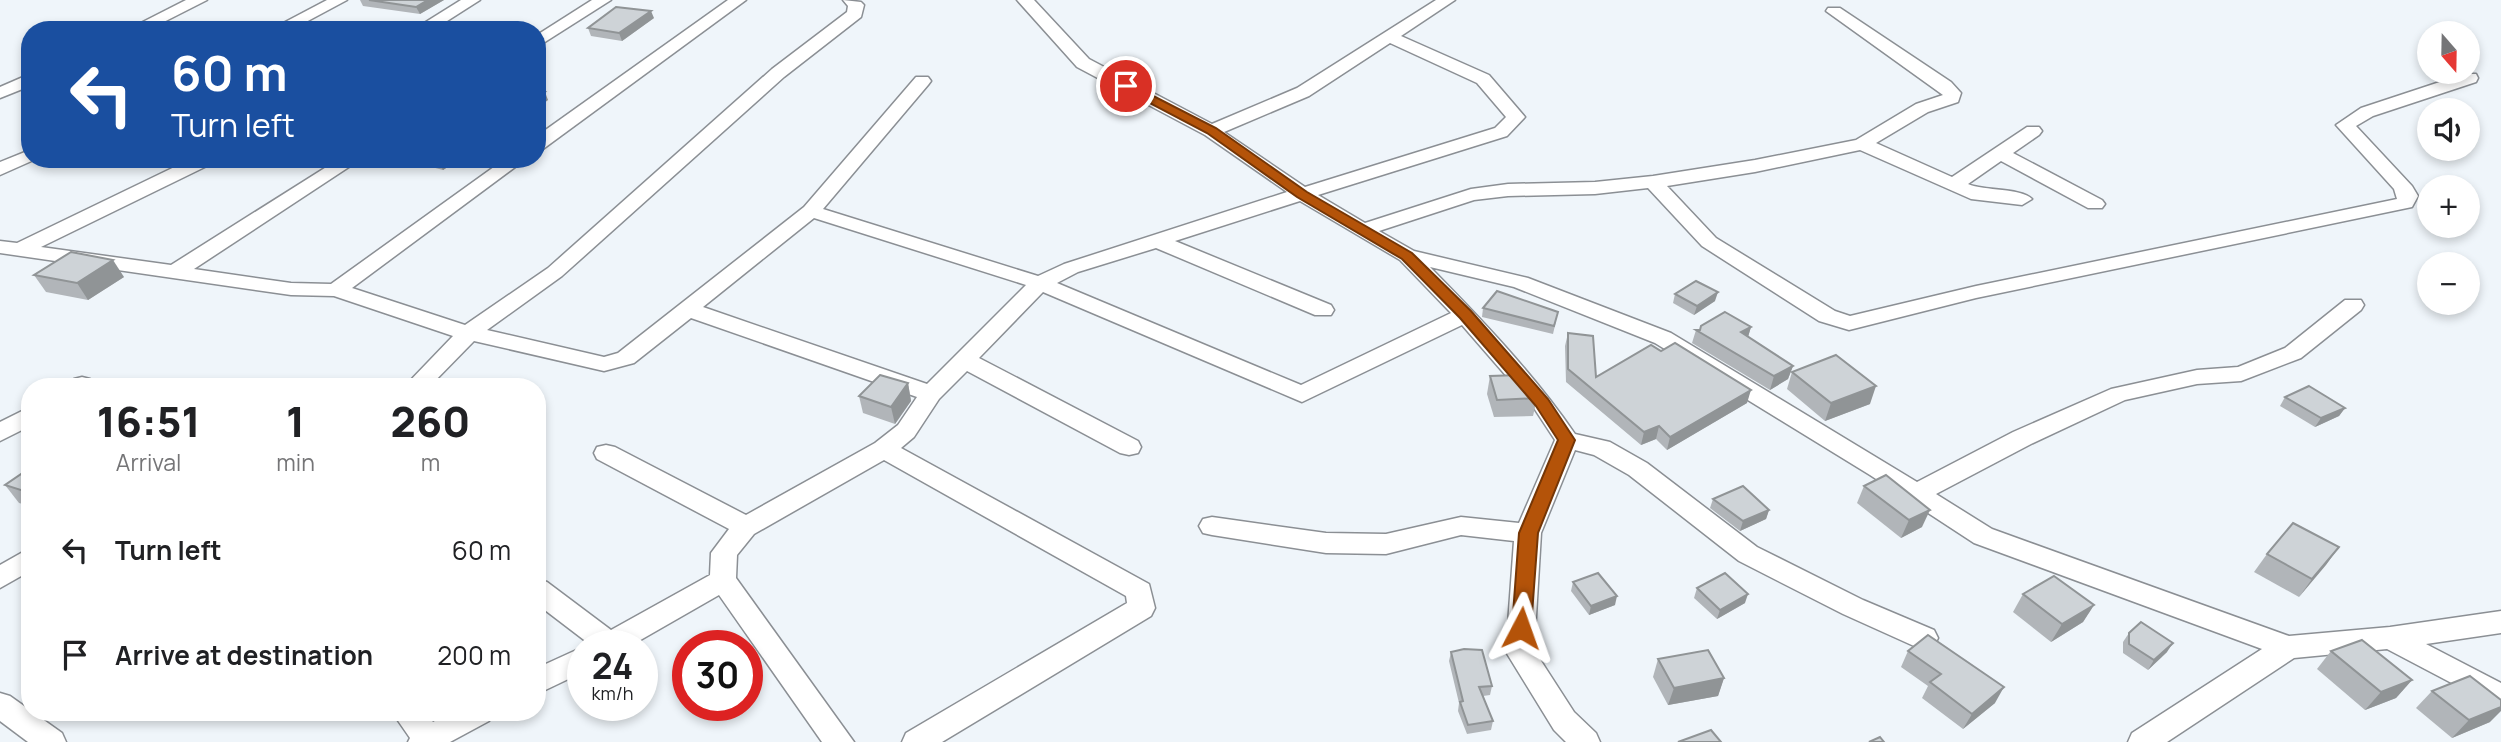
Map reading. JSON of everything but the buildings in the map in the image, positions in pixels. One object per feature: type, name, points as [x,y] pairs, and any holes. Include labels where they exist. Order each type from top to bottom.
[{"type":"street","points":[[154,21],[199,0]]},
{"type":"street","points":[[297,21],[340,0]]},
{"type":"street","points":[[436,21],[472,0]]},
{"type":"street","points":[[546,35],[603,0]]},
{"type":"street","points":[[546,139],[738,0]]},
{"type":"street","points":[[424,378],[470,332],[555,271],[778,74],[855,14],[856,5],[851,0]]},
{"type":"street","points":[[1025,0],[1083,63],[1211,131],[1302,194],[1407,256],[1465,315],[1542,403],[1567,440],[1601,448],[1637,469],[1748,554],[1853,607],[1924,638]]},
{"type":"street","points":[[1211,131],[1303,92],[1447,0]]},
{"type":"street","points":[[1363,230],[1471,195],[1508,190],[1595,188],[1653,182],[1755,166],[1862,144],[1923,108],[1952,98],[1952,93],[1834,11]]},
{"type":"street","points":[[839,742],[723,580],[724,553],[745,527],[884,449],[906,431],[931,394],[1040,283],[1071,268],[1155,240],[1364,177],[1501,132],[1516,117],[1483,79],[1389,37]]},
{"type":"street","points":[[10,248],[291,289],[336,290],[433,323],[604,364],[626,358],[690,310],[811,211],[922,81]]},
{"type":"street","points":[[0,93],[21,83]]},
{"type":"street","points":[[1653,182],[1709,242],[1827,316],[1849,323],[1976,292],[2405,204],[2408,196],[2403,186],[2345,125],[2367,112],[2452,84]]},
{"type":"street","points":[[1953,185],[2033,131]]},
{"type":"street","points":[[1862,144],[1978,195],[2022,199]]},
{"type":"street","points":[[2000,153],[2095,204]]},
{"type":"street","points":[[0,169],[21,159]]},
{"type":"street","points":[[10,248],[186,168]]},
{"type":"street","points":[[175,272],[338,168]]},
{"type":"street","points":[[336,290],[505,168]]},
{"type":"street","points":[[811,211],[1040,283],[1302,394],[1465,315]]},
{"type":"street","points":[[1155,240],[1323,310]]},
{"type":"street","points":[[1407,256],[1521,282],[1663,338],[1983,536],[2288,647],[2390,638],[2501,622]]},
{"type":"street","points":[[1916,493],[2022,438],[2119,394],[2197,377],[2241,374],[2293,353],[2353,305]]},
{"type":"street","points":[[690,310],[931,394]]},
{"type":"street","points":[[964,359],[1129,447]]},
{"type":"street","points":[[0,433],[21,420]]},
{"type":"street","points":[[1567,440],[1528,533],[1520,652],[1564,721],[1585,742]]},
{"type":"street","points":[[884,449],[1139,591],[1141,608],[917,742]]},
{"type":"street","points":[[606,453],[725,513],[745,527]]},
{"type":"street","points":[[1212,526],[1326,543],[1386,544],[1461,526],[1528,533]]},
{"type":"street","points":[[0,578],[21,564]]},
{"type":"street","points":[[635,630],[723,580]]},
{"type":"street","points":[[546,596],[589,630]]},
{"type":"street","points":[[2390,638],[2501,697]]},
{"type":"street","points":[[2143,742],[2288,647]]},
{"type":"street","points":[[546,677],[567,666]]},
{"type":"street","points":[[0,705],[21,720]]},
{"type":"street","points":[[22,721],[51,742]]},
{"type":"street","points":[[413,721],[425,741],[462,721]]},
{"type":"route","points":[[1126,86],[1211,131],[1302,194],[1407,256],[1465,315],[1542,403],[1567,440],[1528,533],[1521,628]]}]
